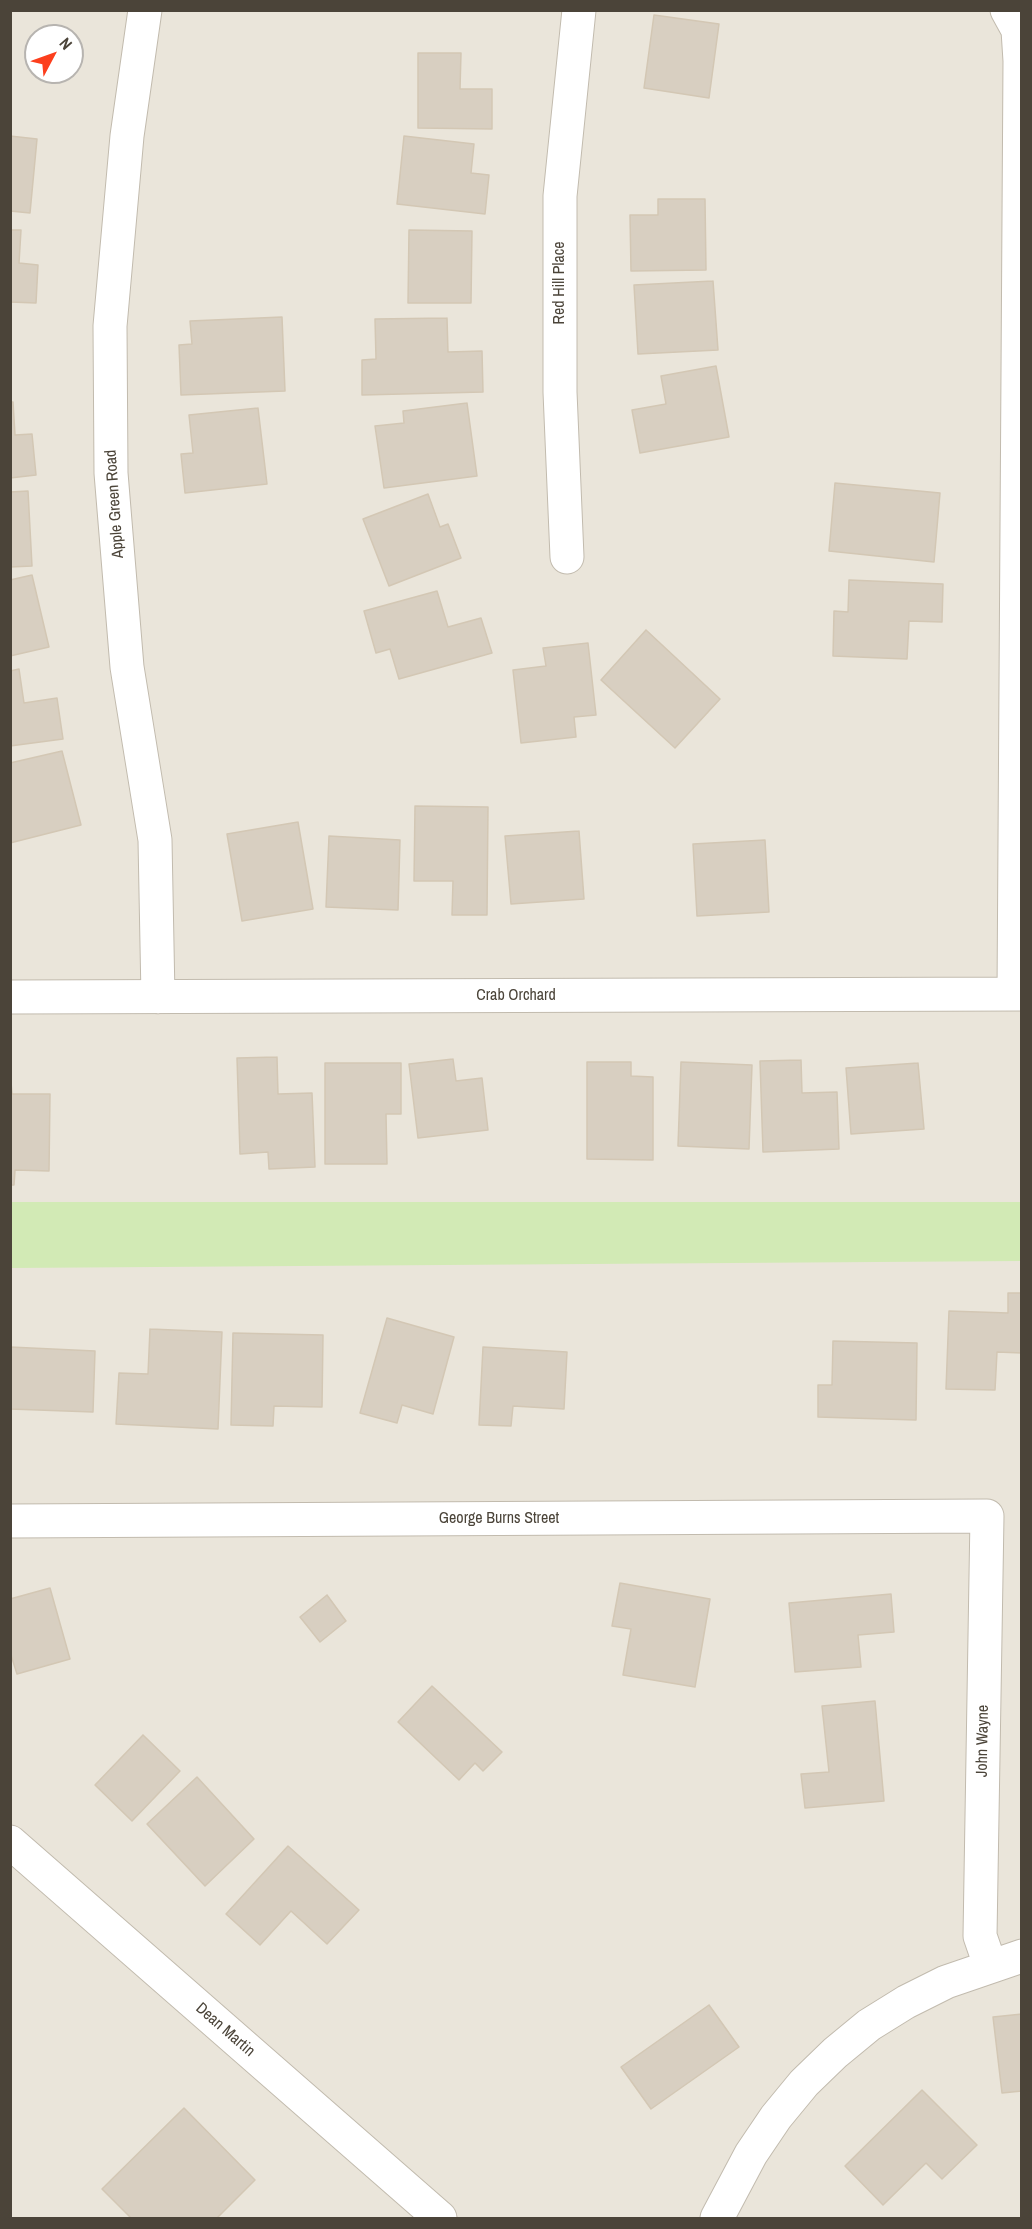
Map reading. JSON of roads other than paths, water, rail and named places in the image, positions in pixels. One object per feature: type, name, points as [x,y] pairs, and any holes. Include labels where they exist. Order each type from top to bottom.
[{"type":"street","name":"Apple Green Road","points":[[145,10],[127,136],[110,326],[111,462],[127,667],[155,840],[158,997]]},
{"type":"street","name":"Red Hill Place","points":[[567,557],[560,392],[560,196],[579,10]]},
{"type":"street","points":[[1007,10],[1018,30],[1020,61],[1018,994]]},
{"type":"street","name":"Crab Orchard","points":[[10,998],[1018,994]]},
{"type":"street","name":"George Burns Street","points":[[10,1521],[987,1516]]},
{"type":"street","name":"John Wayne","points":[[987,1516],[980,1936],[990,1965]]},
{"type":"street","name":"Dean Martin","points":[[10,1842],[440,2218]]},
{"type":"street","points":[[730,2214],[776,2117],[835,2053],[869,2025],[906,2002],[990,1965],[1022,1956]]}]
